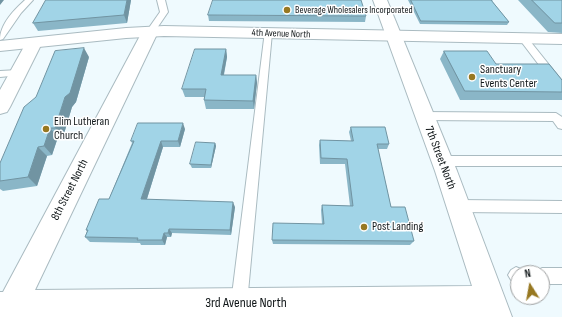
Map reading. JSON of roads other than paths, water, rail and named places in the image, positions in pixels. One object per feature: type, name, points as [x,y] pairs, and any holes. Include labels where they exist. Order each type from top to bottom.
[{"type":"street","name":"7th Street North","points":[[380,0],[442,161],[495,309]]},
{"type":"street","name":"4th Avenue North","points":[[0,46],[150,32],[562,39]]},
{"type":"street","name":"8th Street North","points":[[6,310],[150,32]]},
{"type":"street","points":[[0,107],[34,43]]},
{"type":"street","name":"3rd Avenue North","points":[[6,310],[238,303],[495,309]]},
{"type":"lane","points":[[0,37],[18,11],[29,0]]},
{"type":"lane","points":[[150,32],[164,12],[161,0]]},
{"type":"lane","points":[[238,303],[268,33]]},
{"type":"lane","points":[[523,38],[562,88]]},
{"type":"lane","points":[[0,74],[18,73]]},
{"type":"lane","points":[[424,116],[560,119]]},
{"type":"lane","points":[[442,161],[562,161]]},
{"type":"lane","points":[[458,206],[562,207]]},
{"type":"lane","points":[[550,276],[562,276]]},
{"type":"place","name":"Beverage Wholesalers Incorporated","points":[[287,10]]},
{"type":"place","name":"Sanctuary Events Center","points":[[472,77]]},
{"type":"place","name":"Elim Lutheran Church","points":[[46,129]]},
{"type":"place","name":"Post Landing","points":[[364,227]]}]
